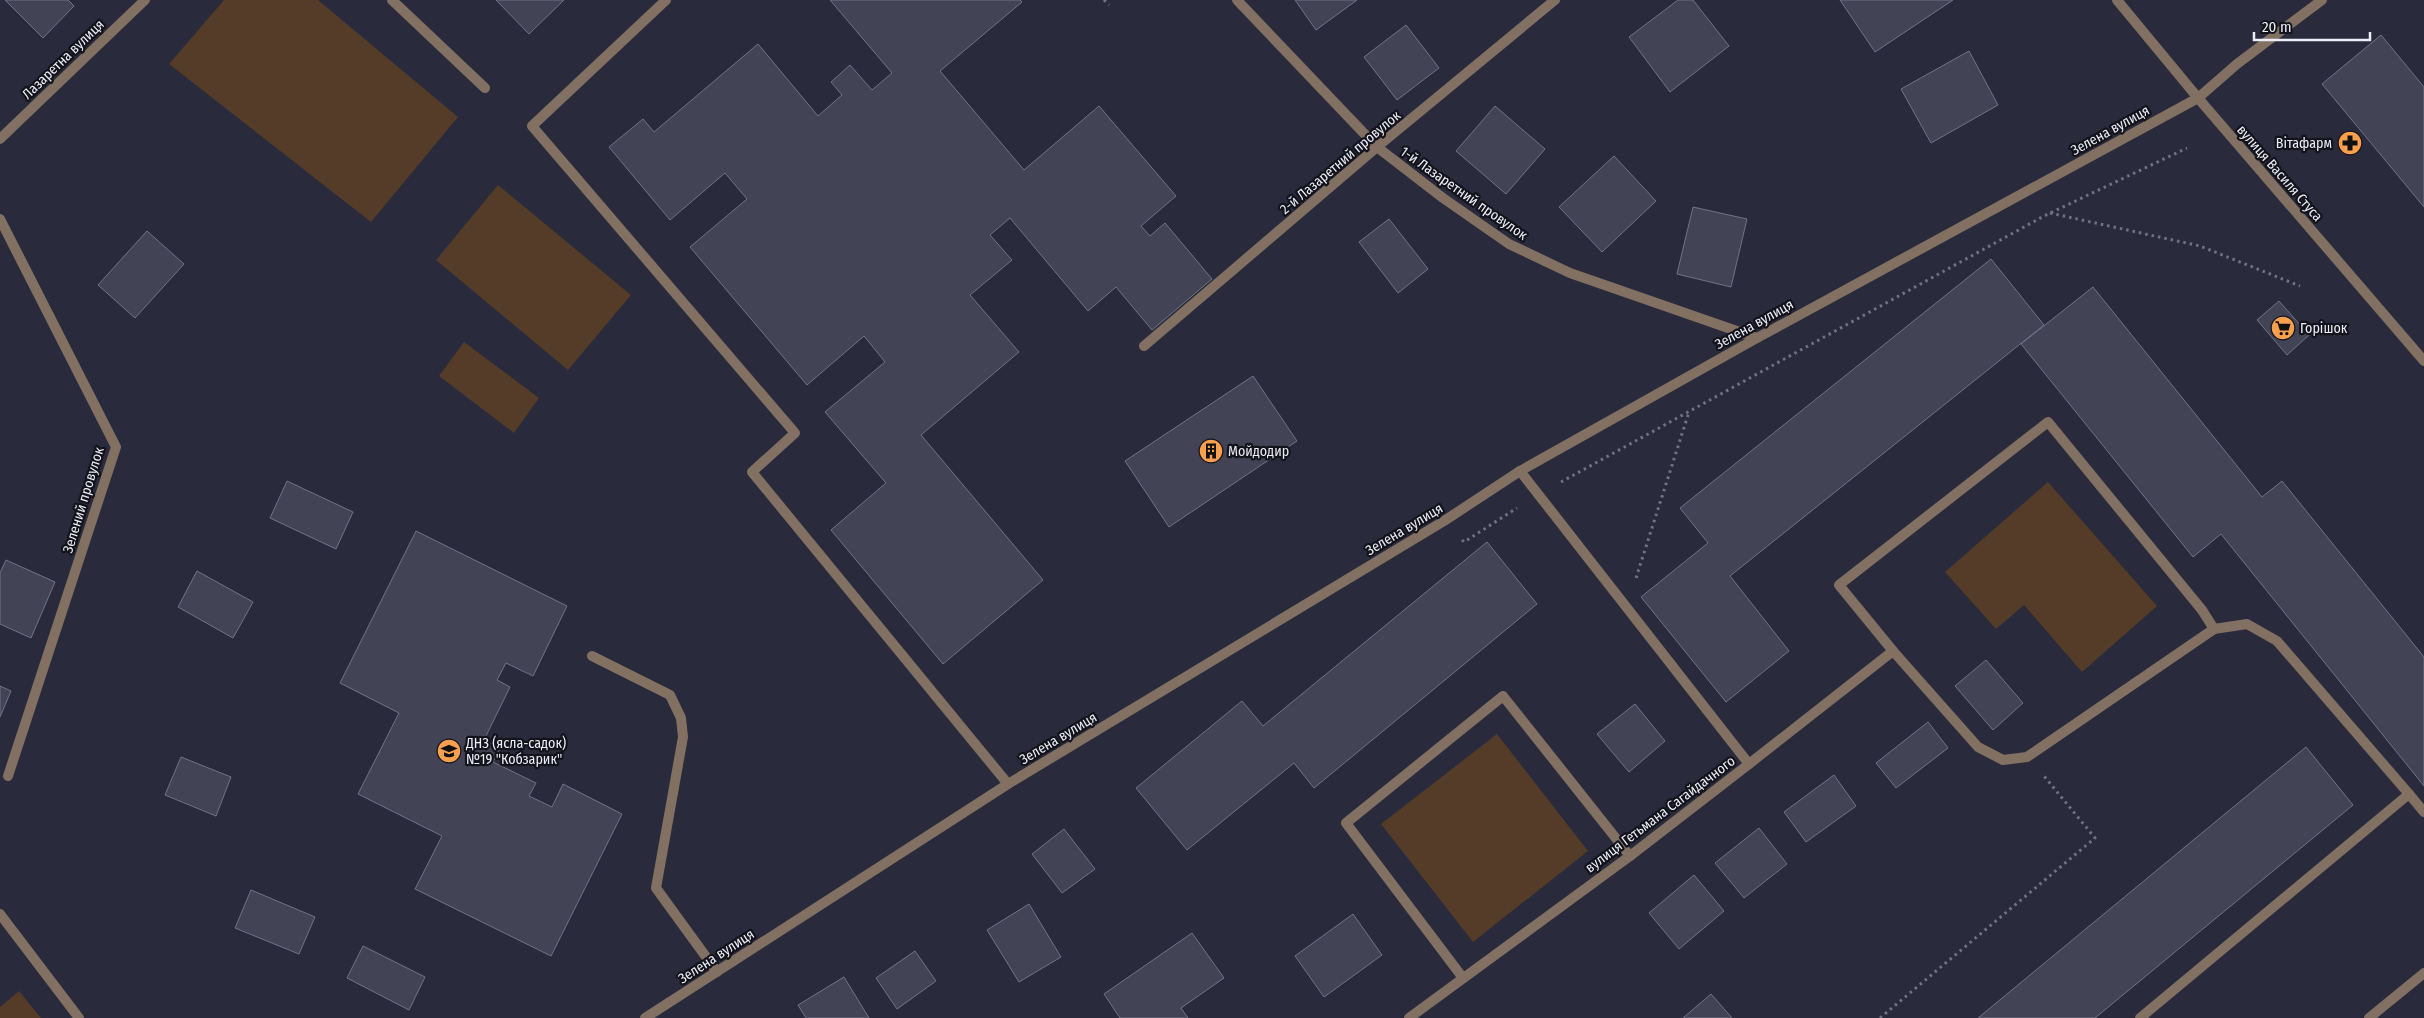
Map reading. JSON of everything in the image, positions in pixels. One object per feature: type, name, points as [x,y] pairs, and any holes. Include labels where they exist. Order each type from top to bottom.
[{"type":"street","name":"Лазаретна вулиця","points":[[0,138],[146,0]]},
{"type":"street","points":[[392,0],[485,88]]},
{"type":"street","points":[[666,0],[532,126],[795,433],[752,472],[1008,784]]},
{"type":"street","name":"1-й Лазаретний провулок","points":[[1237,0],[1377,147],[1443,198],[1510,244],[1570,273],[1756,338]]},
{"type":"street","name":"2-й Лазаретний провулок","points":[[1144,346],[1377,147],[1555,0]]},
{"type":"street","name":"вулиця Василя Стуса","points":[[2117,0],[2198,98],[2424,362]]},
{"type":"street","name":"Зелена вулиця","points":[[645,1018],[1008,784],[1444,521],[1520,470],[1756,338],[2198,98],[2237,64],[2322,0]]},
{"type":"street","name":"Зелений провулок","points":[[0,219],[116,447],[8,776]]},
{"type":"street","points":[[2214,629],[2196,602],[2048,422],[1839,585],[1892,651],[1978,747],[2003,760],[2027,757],[2214,629],[2247,624],[2277,641],[2424,812]]},
{"type":"street","name":"вулиця Гетьмана Сагайдачного","points":[[1409,1018],[1630,856],[1749,764],[1520,470]]},
{"type":"street","points":[[1749,764],[1892,651]]},
{"type":"street","points":[[592,656],[670,695],[681,718],[683,737],[656,888],[717,972]]},
{"type":"street","points":[[1463,978],[1346,823],[1503,696],[1630,856]]},
{"type":"street","points":[[2140,1018],[2409,794]]},
{"type":"street","points":[[0,914],[79,1018]]},
{"type":"street","points":[[2369,1018],[2424,974]]},
{"type":"path","points":[[1104,0],[1109,5]]},
{"type":"path","points":[[1444,521],[1464,542],[1539,495],[2050,213],[2187,148]]},
{"type":"path","points":[[2050,213],[2200,246],[2300,286]]},
{"type":"path","points":[[1627,608],[1689,412]]},
{"type":"path","points":[[1880,1018],[2095,838],[2027,757]]},
{"type":"shaded area","points":[[224,0],[318,0],[458,117],[371,222],[169,64]]},
{"type":"shaded area","points":[[498,185],[631,295],[568,370],[436,260]]},
{"type":"shaded area","points":[[464,342],[539,398],[514,433],[439,376]]},
{"type":"shaded area","points":[[2048,482],[2157,606],[2082,672],[2024,605],[1996,629],[1945,572]]},
{"type":"shaded area","points":[[1497,734],[1588,851],[1473,942],[1381,824]]},
{"type":"shaded area","points":[[19,991],[41,1018],[0,1018],[0,1007]]},
{"type":"building","points":[[5,0],[68,0],[74,6],[43,38]]},
{"type":"building","points":[[496,0],[564,0],[529,34]]},
{"type":"building","points":[[830,0],[1020,0],[1022,2],[940,71],[1024,170],[1099,106],[1176,196],[1141,226],[1150,236],[1165,223],[1212,279],[1152,330],[1116,287],[1088,311],[1010,218],[990,235],[1012,260],[970,295],[1019,352],[921,435],[1043,580],[943,664],[831,530],[886,483],[825,412],[885,362],[864,336],[807,385],[690,247],[747,199],[725,173],[670,220],[609,147],[643,119],[654,132],[758,44],[818,116],[842,95],[831,82],[850,65],[872,90],[892,73]]},
{"type":"building","points":[[1295,0],[1357,0],[1316,30]]},
{"type":"building","points":[[1678,0],[1693,0],[1729,46],[1670,92],[1629,37]]},
{"type":"building","points":[[1840,0],[1953,0],[1875,52]]},
{"type":"building","points":[[1406,25],[1439,68],[1397,100],[1364,57]]},
{"type":"building","points":[[2381,35],[2424,87],[2424,207],[2322,84]]},
{"type":"building","points":[[1969,51],[1998,105],[1931,143],[1901,89]]},
{"type":"building","points":[[1495,106],[1545,149],[1506,194],[1456,151]]},
{"type":"building","points":[[1614,156],[1656,201],[1602,252],[1559,207]]},
{"type":"building","points":[[1693,207],[1747,219],[1731,287],[1677,274]]},
{"type":"building","points":[[1389,219],[1428,269],[1398,293],[1359,242]]},
{"type":"building","points":[[147,231],[184,264],[135,318],[98,285]]},
{"type":"building","points":[[1991,259],[2044,325],[1730,576],[1789,651],[1726,702],[1641,597],[1708,543],[1680,508]]},
{"type":"building","points":[[2093,287],[2262,497],[2282,481],[2424,657],[2424,786],[2221,534],[2193,557],[2021,344]]},
{"type":"building","name":"Горішок","points":[[2279,301],[2309,335],[2287,355],[2257,320]]},
{"type":"building","name":"Мойдодир","points":[[1253,376],[1297,441],[1169,527],[1125,461]]},
{"type":"building","points":[[287,481],[353,512],[336,549],[270,518]]},
{"type":"building","points":[[416,531],[567,606],[533,676],[506,663],[497,680],[510,687],[484,740],[500,748],[493,762],[536,783],[529,796],[552,807],[563,784],[622,814],[551,956],[415,889],[442,836],[358,794],[399,713],[340,683]]},
{"type":"building","points":[[1487,542],[1537,604],[1314,788],[1294,763],[1187,850],[1136,788],[1242,701],[1263,726]]},
{"type":"building","points":[[6,560],[55,582],[31,638],[0,624],[0,573]]},
{"type":"building","points":[[197,571],[253,602],[233,638],[178,607]]},
{"type":"building","points":[[1986,660],[2023,703],[1993,730],[1955,686]]},
{"type":"building","points":[[0,686],[11,691],[0,717]]},
{"type":"building","points":[[1635,704],[1665,741],[1629,772],[1597,734]]},
{"type":"building","points":[[1928,722],[1948,748],[1896,788],[1876,763]]},
{"type":"building","points":[[2306,747],[2353,805],[2095,1018],[1978,1018]]},
{"type":"building","points":[[181,757],[231,777],[216,816],[165,795]]},
{"type":"building","points":[[1834,775],[1856,806],[1806,842],[1784,812]]},
{"type":"building","points":[[1759,828],[1787,864],[1744,898],[1715,863]]},
{"type":"building","points":[[1064,829],[1095,869],[1062,893],[1032,854]]},
{"type":"building","points":[[1694,875],[1724,911],[1679,949],[1649,913]]},
{"type":"building","points":[[251,890],[315,917],[299,954],[235,928]]},
{"type":"building","points":[[1029,904],[1061,957],[1019,982],[987,930]]},
{"type":"building","points":[[1353,914],[1382,955],[1324,997],[1295,956]]},
{"type":"building","points":[[1192,933],[1224,978],[1181,1008],[1188,1018],[1120,1018],[1104,994]]},
{"type":"building","points":[[363,946],[425,977],[409,1010],[347,978]]},
{"type":"building","points":[[915,951],[936,981],[897,1009],[876,978]]},
{"type":"building","points":[[844,977],[869,1018],[806,1018],[798,1005]]},
{"type":"building","points":[[1711,994],[1732,1018],[1683,1018]]},
{"type":"place","name":"Вітафарм","points":[[2350,143]]},
{"type":"place","name":"Горішок","points":[[2283,328]]},
{"type":"place","name":"Мойдодир","points":[[1211,451]]},
{"type":"place","name":"ДНЗ (ясла-садок) №19 \"Кобзарик\"","points":[[449,751]]}]
